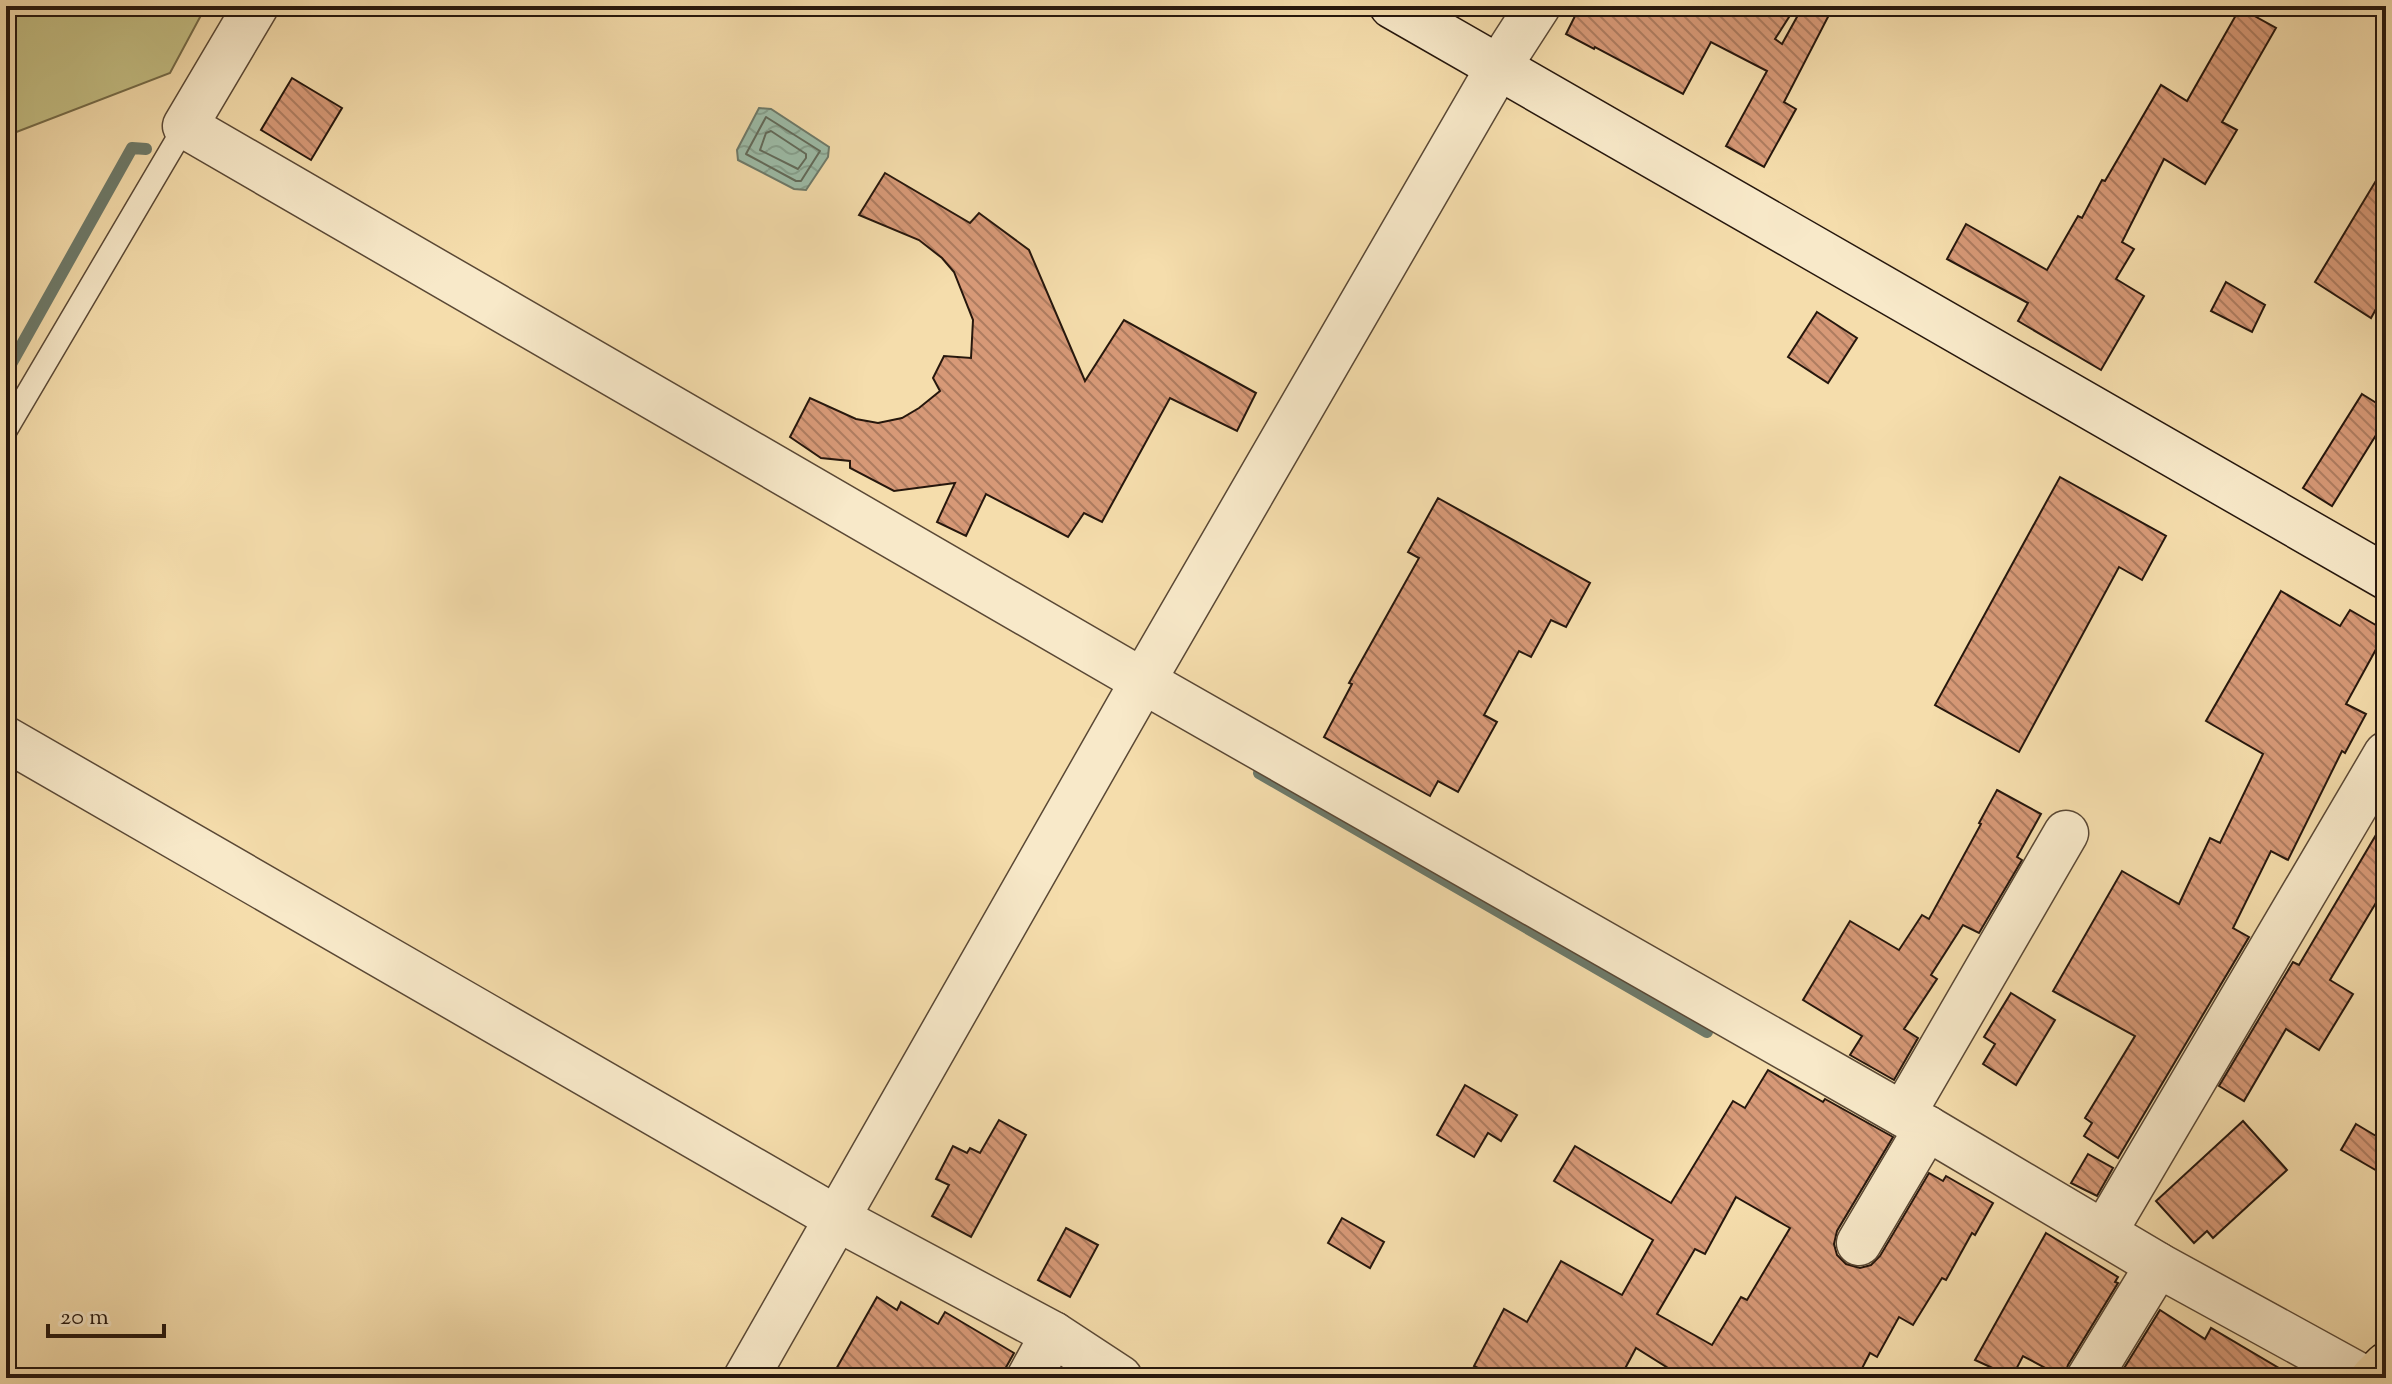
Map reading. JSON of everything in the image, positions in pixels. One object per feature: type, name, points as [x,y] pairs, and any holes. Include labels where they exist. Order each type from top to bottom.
[{"type":"main road","points":[[2373,1378],[2386,1365]]},
{"type":"street","points":[[256,6],[185,126],[1143,681],[1915,1121],[2158,1265],[2364,1378]]},
{"type":"street","points":[[1392,6],[2386,577]]},
{"type":"street","points":[[746,1378],[1143,681],[1498,68],[1538,6]]},
{"type":"street","points":[[6,739],[838,1219],[1053,1334],[1120,1378]]},
{"type":"street","points":[[2105,1231],[2386,754]]},
{"type":"street","points":[[1859,1243],[1915,1121],[2066,833]]},
{"type":"street","points":[[2089,1378],[2158,1265]]},
{"type":"street","points":[[1029,1378],[1053,1334]]},
{"type":"lane","points":[[6,430],[185,126]]},
{"type":"shaded area","points":[[6,6],[206,6],[170,73],[6,136]]},
{"type":"water","points":[[759,108],[771,109],[829,147],[828,157],[806,190],[794,189],[738,160],[737,150]]},
{"type":"building","points":[[1580,6],[1796,6],[1775,39],[1782,44],[1803,6],[1812,6],[1829,15],[1784,102],[1796,109],[1764,167],[1726,146],[1767,71],[1711,42],[1683,94],[1566,34]]},
{"type":"building","points":[[2240,8],[2276,28],[2222,122],[2237,130],[2205,184],[2164,159],[2122,242],[2134,249],[2116,279],[2144,296],[2101,370],[2018,321],[2028,303],[1947,259],[1966,224],[2047,270],[2078,216],[2082,218],[2102,180],[2105,181],[2161,85],[2187,101]]},
{"type":"building","points":[[292,78],[342,108],[311,160],[261,130]]},
{"type":"building","points":[[2386,164],[2386,291],[2371,318],[2315,282]]},
{"type":"building","points":[[885,173],[970,223],[979,213],[1029,250],[1085,381],[1124,320],[1256,393],[1237,431],[1170,398],[1102,522],[1084,513],[1068,537],[986,494],[966,536],[937,522],[955,483],[894,491],[850,468],[850,461],[821,458],[790,437],[810,398],[856,419],[878,423],[902,418],[940,391],[933,378],[944,356],[971,358],[973,320],[954,272],[919,240],[859,215]]},
{"type":"building","points":[[2226,282],[2265,305],[2252,332],[2211,311]]},
{"type":"building","points":[[1817,312],[1857,338],[1828,383],[1788,357]]},
{"type":"building","points":[[2362,394],[2386,409],[2386,419],[2332,506],[2303,488]]},
{"type":"building","points":[[2060,477],[2166,536],[2142,580],[2119,567],[2019,752],[1935,705]]},
{"type":"building","points":[[1438,498],[1590,583],[1566,627],[1551,620],[1531,657],[1519,651],[1484,715],[1497,722],[1458,792],[1438,781],[1430,796],[1324,737],[1352,684],[1349,683],[1419,558],[1408,552]]},
{"type":"building","points":[[2281,591],[2340,626],[2350,610],[2386,631],[2346,704],[2366,714],[2345,753],[2342,751],[2288,860],[2271,851],[2233,928],[2249,937],[2118,1158],[2084,1136],[2092,1123],[2085,1118],[2135,1036],[2053,991],[2122,871],[2179,904],[2210,838],[2220,843],[2263,754],[2206,721]]},
{"type":"building","points":[[1997,790],[2041,814],[2017,857],[2022,860],[1979,933],[1963,925],[1931,975],[1937,979],[1904,1029],[1918,1038],[1894,1080],[1850,1055],[1862,1036],[1803,1000],[1850,921],[1899,950],[1922,915],[1929,919]]},
{"type":"building","points":[[2386,818],[2386,886],[2330,980],[2353,994],[2319,1050],[2286,1029],[2244,1101],[2219,1086],[2293,962],[2299,965]]},
{"type":"building","points":[[2011,993],[2055,1020],[2016,1085],[1983,1064],[1995,1044],[1984,1037]]},
{"type":"building","points":[[1768,1070],[1893,1137],[1837,1231],[1834,1244],[1837,1255],[1846,1264],[1860,1268],[1871,1265],[1880,1256],[1929,1173],[1943,1181],[1946,1176],[1993,1203],[1946,1280],[1942,1278],[1913,1325],[1899,1317],[1877,1357],[1870,1353],[1857,1378],[1684,1378],[1636,1348],[1620,1378],[1498,1378],[1474,1366],[1504,1309],[1527,1322],[1561,1261],[1622,1295],[1653,1240],[1554,1181],[1575,1146],[1671,1203],[1733,1101],[1745,1108]],"holes":[[[1736,1197],[1790,1228],[1747,1300],[1741,1297],[1712,1345],[1657,1314],[1695,1249],[1705,1254]]]},
{"type":"building","points":[[1465,1085],[1517,1115],[1501,1141],[1488,1133],[1474,1157],[1437,1135]]},
{"type":"building","points":[[999,1120],[1026,1135],[971,1237],[932,1216],[949,1185],[936,1179],[953,1146],[967,1153],[970,1148],[980,1153]]},
{"type":"building","points":[[2243,1121],[2287,1170],[2213,1238],[2207,1231],[2194,1243],[2156,1201]]},
{"type":"building","points":[[2356,1124],[2386,1142],[2386,1176],[2341,1150]]},
{"type":"building","points":[[2088,1154],[2113,1168],[2097,1196],[2071,1183]]},
{"type":"building","points":[[1342,1218],[1384,1242],[1370,1268],[1328,1243]]},
{"type":"building","points":[[1066,1228],[1098,1245],[1070,1297],[1038,1280]]},
{"type":"building","points":[[2046,1233],[2118,1277],[2115,1282],[2118,1283],[2068,1365],[2064,1378],[2023,1356],[2012,1377],[1975,1360]]},
{"type":"building","points":[[877,1297],[897,1310],[901,1302],[938,1324],[945,1312],[1014,1353],[1000,1378],[831,1378]]},
{"type":"building","points":[[2160,1310],[2205,1339],[2211,1328],[2296,1378],[2118,1378]]},
{"type":"waterway","points":[[6,373],[132,148],[146,149]]},
{"type":"waterway","points":[[1259,773],[1707,1032]]}]
